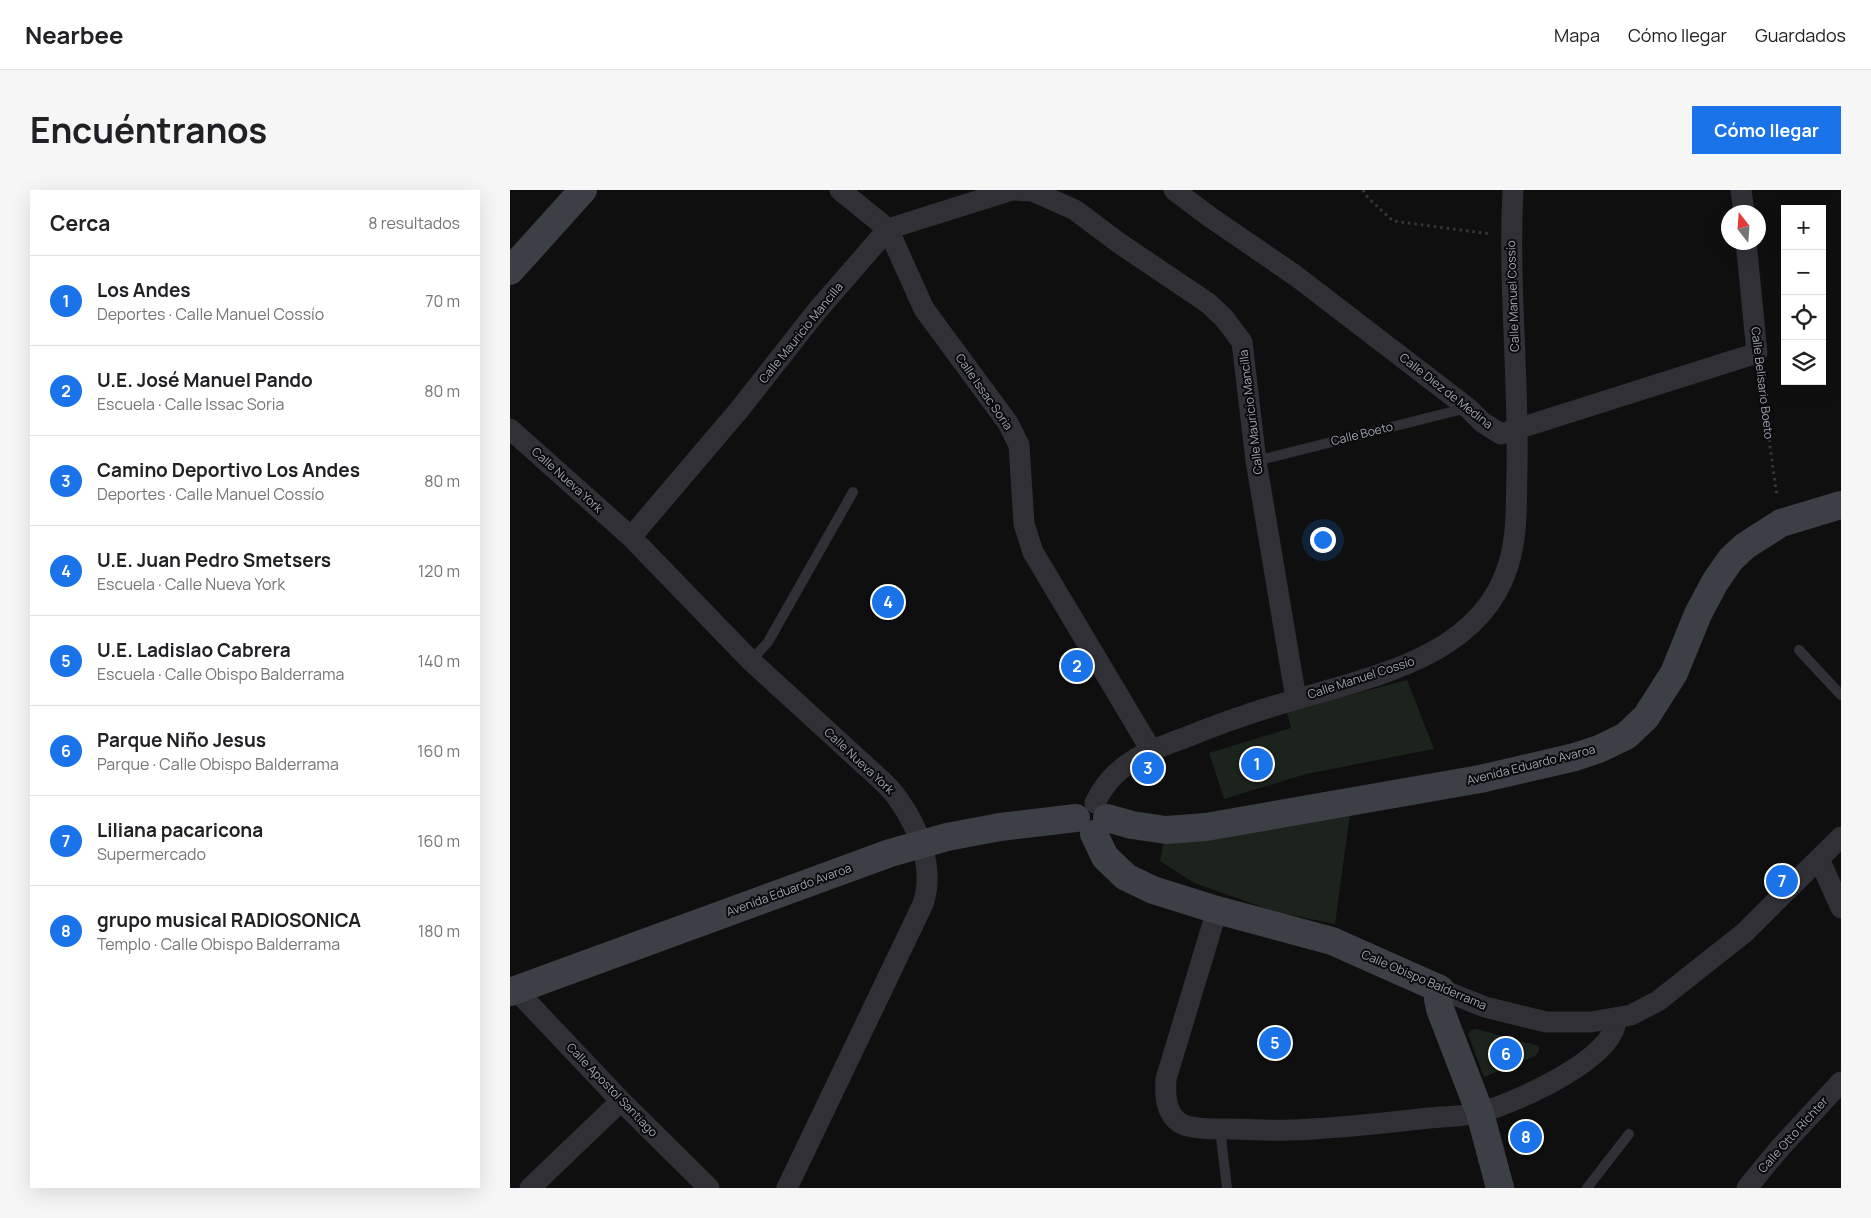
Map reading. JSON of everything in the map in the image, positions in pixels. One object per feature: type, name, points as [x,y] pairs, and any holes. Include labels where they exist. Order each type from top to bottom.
[{"type":"street","points":[[510,271],[583,190]]},
{"type":"street","name":"Calle Issac Soria","points":[[840,190],[888,230],[924,309],[1008,422],[1019,445],[1024,524],[1033,552],[1151,750]]},
{"type":"street","name":"Calle Mauricio Mancilla","points":[[631,537],[739,410],[816,312],[888,230],[1013,190],[1032,191],[1074,210],[1208,303],[1224,318],[1242,342],[1256,461],[1296,699]]},
{"type":"street","name":"Calle Diez de Medina","points":[[1174,190],[1296,276],[1468,408],[1482,422],[1501,434],[1518,427],[1757,353]]},
{"type":"street","name":"Calle Manuel Cossío","points":[[1093,818],[1100,791],[1115,772],[1151,750],[1215,725],[1352,683],[1420,658],[1457,636],[1487,608],[1500,586],[1508,566],[1514,539],[1518,427],[1511,236],[1514,190]]},
{"type":"street","points":[[1741,190],[1743,205]]},
{"type":"street","name":"Calle Belisario Boeto","points":[[1747,250],[1757,353]]},
{"type":"street","name":"Calle Nueva York","points":[[510,429],[631,537],[751,661],[898,797],[921,844],[928,872],[923,904],[787,1188]]},
{"type":"street","name":"Avenida Eduardo Avaroa","points":[[512,988],[890,853],[921,844],[1000,827],[1093,818],[1166,830],[1206,827],[1480,779],[1575,757],[1599,749],[1626,736],[1646,717],[1674,673],[1698,614],[1715,582],[1731,559],[1763,534],[1781,523],[1841,506]]},
{"type":"street","name":"Calle Obispo Balderrama","points":[[1093,818],[1105,857],[1126,877],[1153,890],[1217,910],[1332,941],[1440,989],[1485,1006],[1546,1022],[1591,1022],[1616,1018],[1644,1009],[1658,1001],[1744,933],[1841,837]]},
{"type":"street","points":[[1819,859],[1841,908]]},
{"type":"street","points":[[1217,910],[1166,1079],[1165,1094],[1172,1116],[1181,1124],[1220,1129],[1288,1130],[1345,1127],[1480,1113],[1519,1099],[1551,1083],[1581,1064],[1600,1049],[1609,1038],[1615,1029],[1616,1018]]},
{"type":"street","name":"Calle Apostol Santiago","points":[[512,988],[621,1101],[709,1188]]},
{"type":"street","points":[[1440,989],[1438,999],[1440,1009],[1480,1113],[1500,1188]]},
{"type":"street","name":"Calle Otto Richter","points":[[1747,1188],[1779,1149],[1841,1082]]},
{"type":"street","points":[[530,1188],[621,1101]]},
{"type":"lane","name":"Calle Boeto","points":[[1256,461],[1468,408]]},
{"type":"lane","points":[[751,661],[768,642],[854,492]]},
{"type":"lane","points":[[1799,650],[1841,695]]},
{"type":"lane","points":[[1220,1129],[1227,1188]]},
{"type":"lane","points":[[1587,1188],[1628,1134]]},
{"type":"path","points":[[1363,190],[1368,198],[1393,221],[1511,236]]},
{"type":"path","name":"Calle Belisario Boeto","points":[[1757,353],[1781,523]]},
{"type":"shaded area","points":[[1407,680],[1434,749],[1306,774],[1224,799],[1209,753],[1291,728],[1287,712]]},
{"type":"shaded area","points":[[1351,807],[1335,924],[1276,912],[1194,883],[1160,861],[1164,840]]},
{"type":"shaded area","points":[[1477,1029],[1539,1046],[1539,1051],[1535,1056],[1484,1077],[1468,1034],[1471,1030]]},
{"type":"place","name":"U.E. Juan Pedro Smetsers","points":[[888,602]]},
{"type":"place","name":"U.E. José Manuel Pando","points":[[1077,666]]},
{"type":"place","name":"Los Andes","points":[[1257,764]]},
{"type":"place","name":"Camino Deportivo Los Andes","points":[[1148,768]]},
{"type":"place","name":"Liliana pacaricona","points":[[1782,881]]},
{"type":"place","name":"U.E. Ladislao Cabrera","points":[[1275,1043]]},
{"type":"place","name":"Parque Niño Jesus","points":[[1506,1054]]},
{"type":"place","name":"grupo musical RADIOSONICA","points":[[1526,1137]]}]
